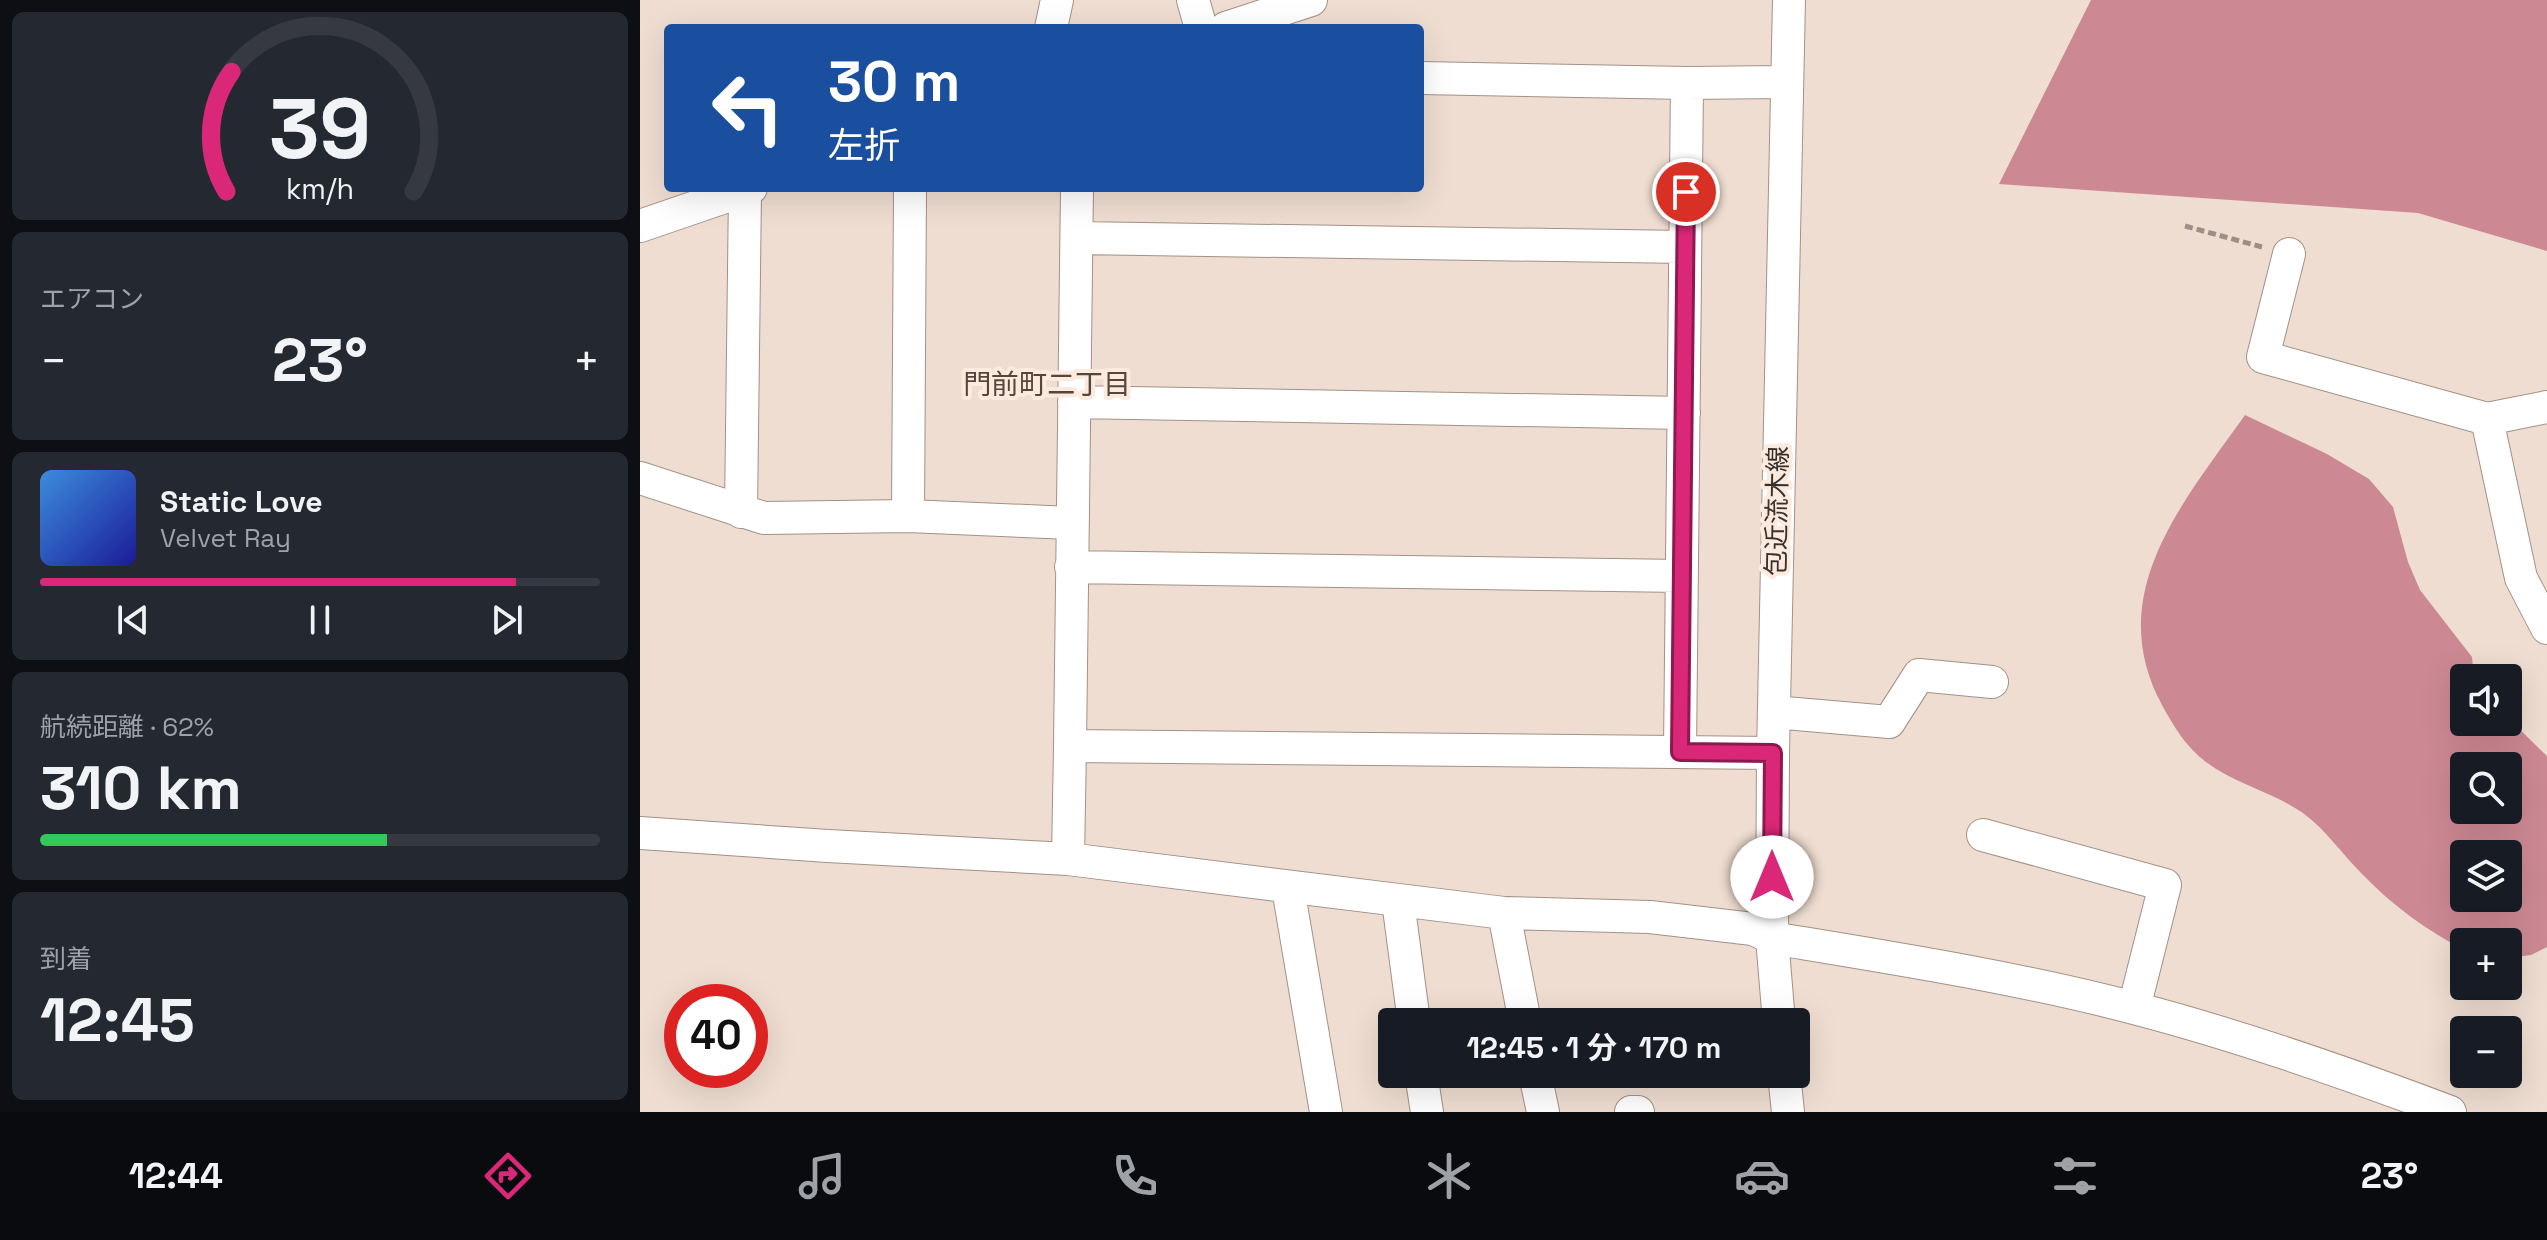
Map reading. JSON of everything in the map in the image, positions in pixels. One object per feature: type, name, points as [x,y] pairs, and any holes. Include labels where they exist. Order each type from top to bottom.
[{"type":"street","points":[[1052,24],[1057,0]]},
{"type":"street","points":[[1193,0],[1200,24]]},
{"type":"street","points":[[1241,24],[1311,0]]},
{"type":"street","name":"包近流木線","points":[[1778,1008],[1772,938],[1773,753],[1789,0]]},
{"type":"street","points":[[1424,78],[1786,82]]},
{"type":"street","points":[[1680,752],[1687,83]]},
{"type":"street","points":[[640,226],[739,192]]},
{"type":"street","points":[[741,512],[748,192]]},
{"type":"street","points":[[908,516],[910,192]]},
{"type":"street","points":[[1068,859],[1077,192]]},
{"type":"street","points":[[1077,238],[1685,247]]},
{"type":"street","points":[[2289,254],[2263,357],[2487,419],[2547,407]]},
{"type":"street","points":[[1074,402],[1684,413]]},
{"type":"street","points":[[2487,419],[2521,578],[2547,628]]},
{"type":"street","points":[[640,478],[764,518],[908,516],[1071,523]]},
{"type":"street","points":[[1071,567],[1682,576]]},
{"type":"street","points":[[1774,712],[1889,722],[1919,675],[1992,682]]},
{"type":"street","points":[[1070,746],[1773,753]]},
{"type":"street","points":[[640,833],[1068,859],[1504,913],[1650,917],[1753,929],[1772,938],[1948,967],[2134,1008],[2344,1072],[2450,1112]]},
{"type":"street","points":[[1983,835],[2165,885],[2134,1008]]},
{"type":"street","points":[[1288,888],[1326,1112]]},
{"type":"street","points":[[1398,901],[1412,1008]]},
{"type":"street","points":[[1504,913],[1522,1008]]},
{"type":"street","points":[[1423,1088],[1427,1112]]},
{"type":"street","points":[[1538,1088],[1543,1112]]},
{"type":"street","points":[[1785,1088],[1788,1112]]},
{"type":"street","points":[[1631,1112],[1638,1112]]},
{"type":"path","points":[[2185,226],[2289,254]]},
{"type":"shaded area","points":[[2091,0],[2547,0],[2547,251],[2418,213],[1999,184]]},
{"type":"shaded area","points":[[2245,415],[2327,454],[2369,479],[2393,507],[2408,562],[2420,590],[2472,657],[2473,664],[2450,664],[2450,736],[2522,736],[2522,732],[2547,756],[2547,947],[2522,956],[2522,928],[2450,928],[2450,942],[2386,896],[2303,813],[2217,770],[2192,750],[2176,729],[2162,705],[2146,664],[2141,625],[2146,588],[2158,551],[2197,482]]},
{"type":"district","name":"門前町二丁目","points":[[1047,384]]},
{"type":"route","points":[[1686,192],[1680,752],[1773,753],[1772,877]]}]
